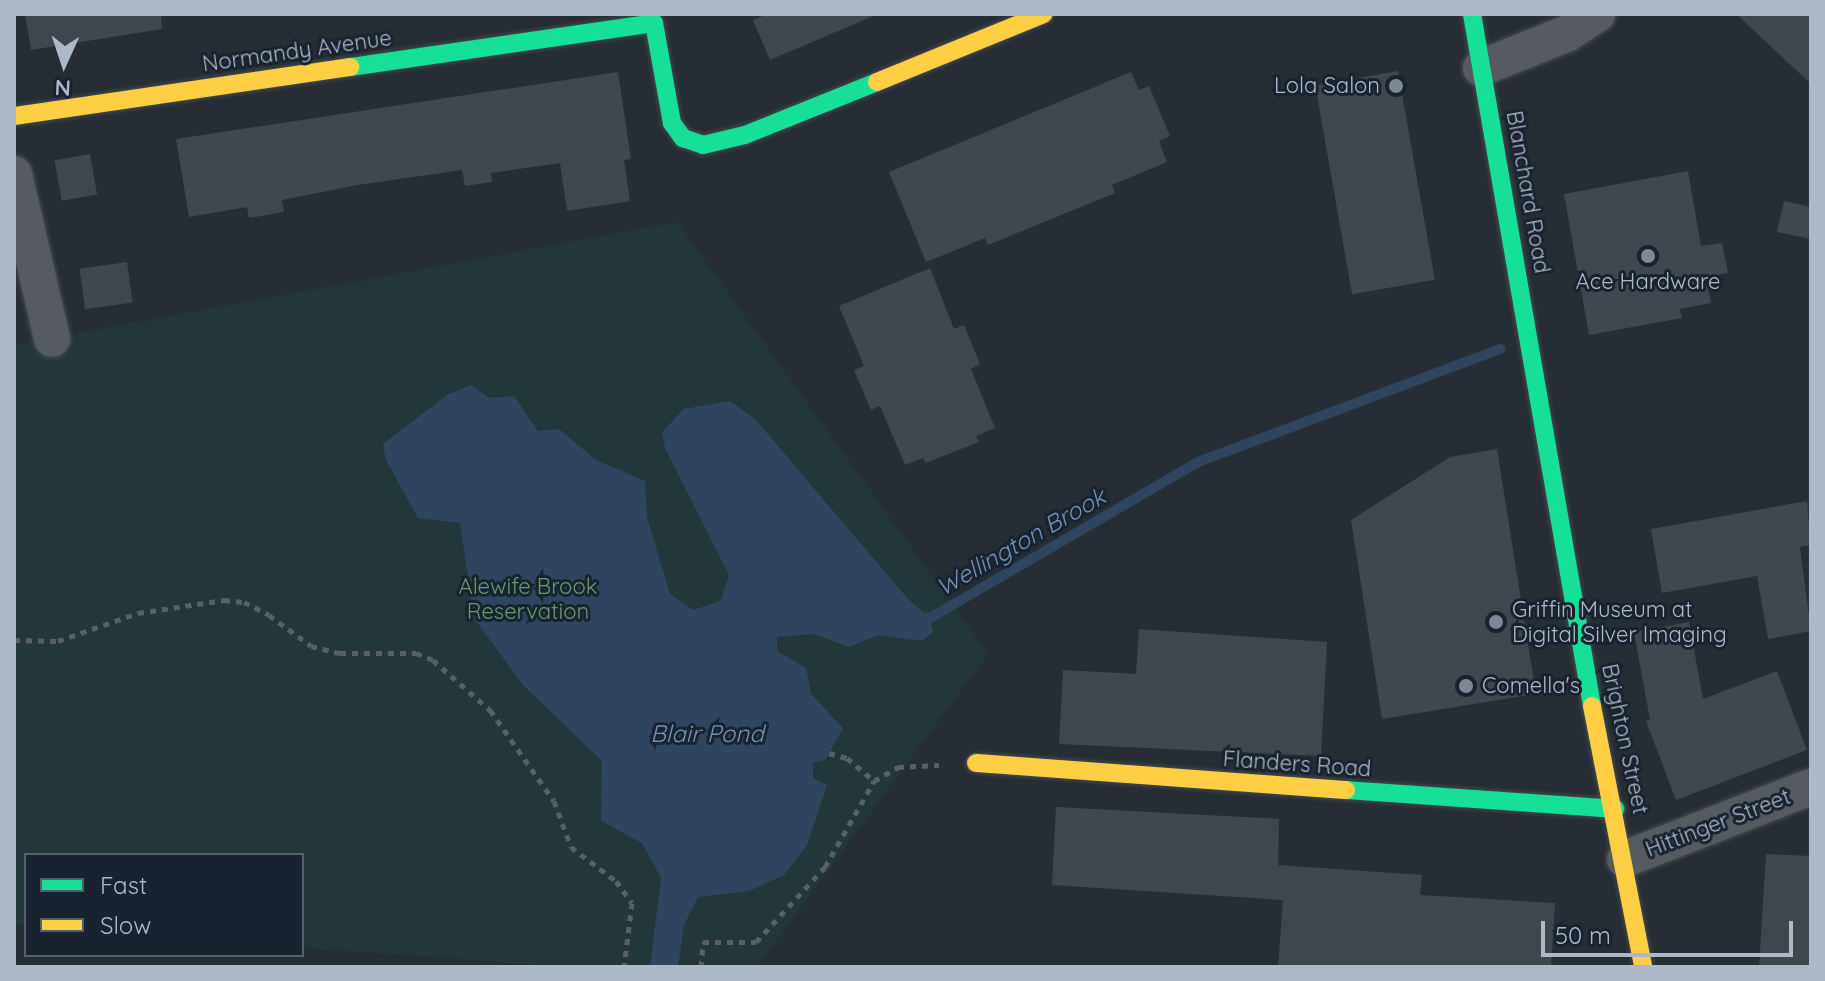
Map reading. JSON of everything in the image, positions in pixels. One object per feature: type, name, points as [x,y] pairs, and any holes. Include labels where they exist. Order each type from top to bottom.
[{"type":"street","name":"Normandy Avenue","points":[[14,116],[653,18],[672,123],[683,138],[703,145],[745,135],[1044,14]]},
{"type":"street","name":"Blanchard Road","points":[[1472,14],[1536,378]]},
{"type":"street","points":[[1481,68],[1568,33],[1597,14]]},
{"type":"street","points":[[14,174],[52,339]]},
{"type":"street","name":"Brighton Street","points":[[1536,378],[1574,614],[1625,859],[1643,967]]},
{"type":"street","name":"Flanders Road","points":[[976,763],[1615,809]]},
{"type":"street","name":"Hittinger Street","points":[[1625,859],[1811,787]]},
{"type":"path","points":[[14,640],[58,641],[138,613],[224,600],[244,602],[269,615],[311,646],[340,653],[416,653],[433,660],[490,710],[554,801],[571,847],[616,881],[632,903],[624,967]]},
{"type":"path","points":[[829,753],[847,758],[874,781]]},
{"type":"path","points":[[701,967],[703,942],[756,942],[816,878],[874,781],[898,767],[976,763]]},
{"type":"green space","name":"Alewife Brook Reservation","points":[[677,222],[988,654],[757,967],[565,967],[304,947],[304,853],[24,853],[24,925],[14,924],[14,345]]},
{"type":"water","name":"Blair Pond","points":[[471,385],[489,398],[514,396],[538,431],[559,429],[596,460],[645,481],[647,517],[670,594],[693,610],[721,601],[729,575],[665,448],[662,432],[684,409],[730,401],[755,419],[907,598],[930,618],[933,632],[922,641],[878,635],[849,647],[814,634],[777,637],[777,651],[806,668],[811,694],[843,728],[825,760],[813,762],[813,778],[827,785],[807,845],[784,875],[749,891],[698,897],[684,925],[678,967],[650,967],[661,878],[642,843],[601,821],[602,761],[523,685],[474,618],[460,523],[418,518],[386,460],[383,444],[447,395]]},
{"type":"building","points":[[25,14],[161,14],[162,29],[31,50]]},
{"type":"building","points":[[768,14],[878,14],[770,60],[753,20]]},
{"type":"building","points":[[1736,14],[1811,14],[1811,84]]},
{"type":"building","points":[[1398,71],[1435,280],[1352,294],[1315,86]]},
{"type":"building","points":[[618,72],[631,159],[624,160],[630,201],[567,211],[560,163],[491,173],[492,182],[465,186],[462,170],[358,185],[282,200],[284,212],[249,218],[247,207],[189,217],[176,139]]},
{"type":"building","points":[[1131,72],[1139,90],[1149,86],[1170,136],[1159,141],[1167,162],[1112,185],[1115,193],[988,245],[985,238],[926,262],[889,172]]},
{"type":"building","points":[[90,154],[97,194],[62,201],[55,160]]},
{"type":"building","points":[[1688,171],[1701,246],[1722,243],[1728,273],[1706,277],[1711,303],[1680,309],[1682,318],[1589,335],[1564,194]]},
{"type":"building","points":[[1784,201],[1811,207],[1811,239],[1777,232]]},
{"type":"building","points":[[127,262],[133,303],[85,309],[79,269]]},
{"type":"building","points":[[930,268],[954,329],[964,325],[980,364],[971,369],[995,428],[976,436],[979,442],[926,463],[923,458],[905,465],[880,406],[871,410],[854,370],[864,366],[839,306]]},
{"type":"building","points":[[1497,449],[1536,694],[1382,719],[1351,520],[1450,457]]},
{"type":"building","points":[[1807,501],[1811,545],[1800,547],[1811,631],[1768,639],[1757,576],[1662,593],[1651,529]]},
{"type":"building","points":[[1689,622],[1703,699],[1777,671],[1807,750],[1676,800],[1646,721],[1650,720],[1634,632]]},
{"type":"building","points":[[1139,629],[1327,642],[1321,756],[1059,744],[1063,670],[1136,674]]},
{"type":"building","points":[[1056,807],[1279,819],[1278,865],[1422,875],[1420,895],[1555,903],[1551,967],[1278,967],[1283,900],[1052,885]]},
{"type":"building","points":[[1766,854],[1811,856],[1811,967],[1759,967]]},
{"type":"waterway","name":"Wellington Brook","points":[[917,617],[930,618],[1198,462],[1501,349]]},
{"type":"traffic: fast","points":[[1472,14],[1592,706]]},
{"type":"traffic: fast","points":[[350,67],[654,23],[672,123],[683,138],[703,145],[745,135],[877,82]]},
{"type":"traffic: fast","points":[[1346,790],[1615,809]]},
{"type":"traffic: slow","points":[[877,82],[1044,14]]},
{"type":"traffic: slow","points":[[14,116],[350,67]]},
{"type":"traffic: slow","points":[[1592,706],[1643,967]]},
{"type":"traffic: slow","points":[[976,763],[1346,790]]},
{"type":"place","name":"Lola Salon","points":[[1396,86]]},
{"type":"place","name":"Ace Hardware","points":[[1648,256]]},
{"type":"place","name":"Griffin Museum at Digital Silver Imaging","points":[[1496,622]]},
{"type":"place","name":"Comella's","points":[[1466,686]]}]
